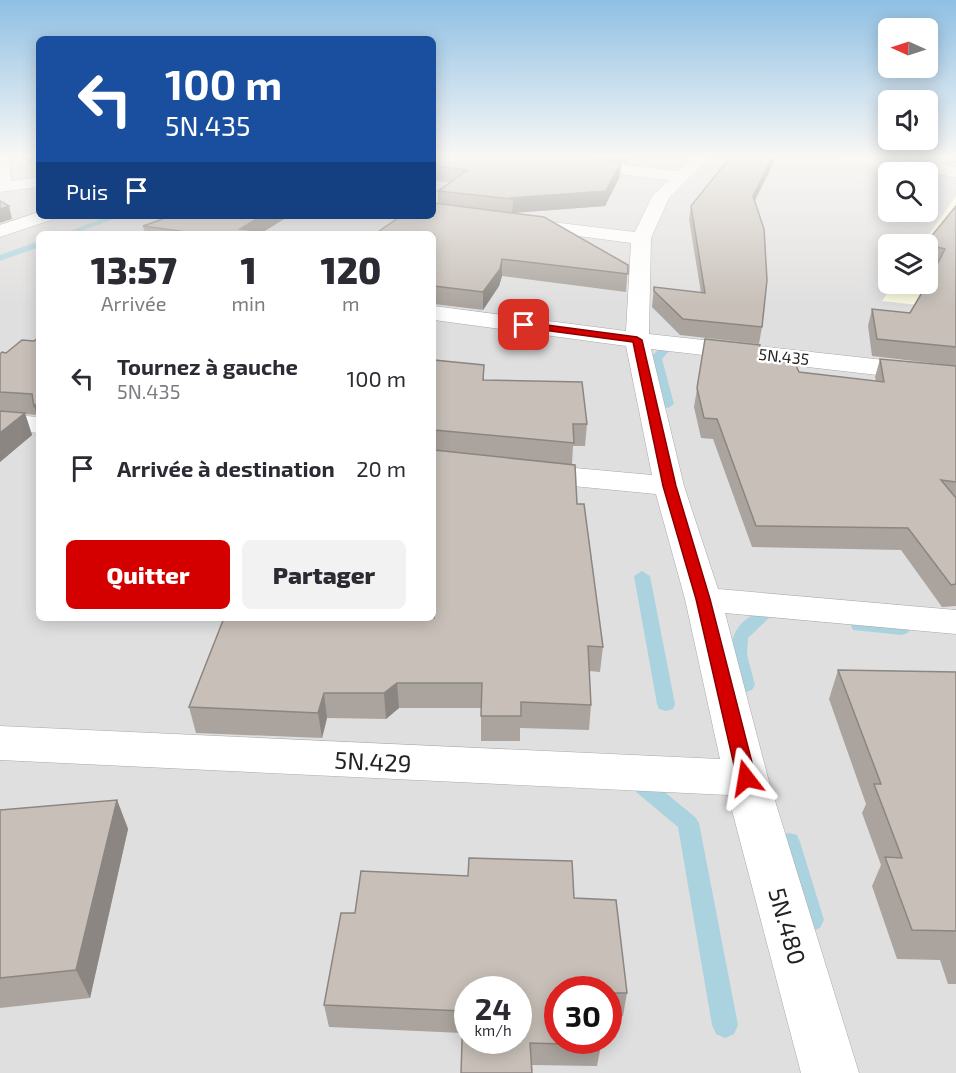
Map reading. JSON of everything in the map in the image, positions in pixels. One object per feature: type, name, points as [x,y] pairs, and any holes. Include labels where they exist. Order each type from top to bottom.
[{"type":"street","points":[[436,213],[640,238],[656,206]]},
{"type":"street","points":[[0,231],[36,219]]},
{"type":"street","name":"5N.480","points":[[640,238],[637,340],[669,486],[703,599],[746,778],[830,1073]]},
{"type":"street","name":"5N.435","points":[[436,313],[637,340],[956,376]]},
{"type":"street","points":[[0,422],[36,425]]},
{"type":"street","points":[[504,470],[669,486]]},
{"type":"street","points":[[703,599],[956,622]]},
{"type":"street","name":"5N.429","points":[[0,743],[746,778]]},
{"type":"shaded area","points":[[0,206],[36,206],[36,219],[436,219],[436,206],[878,206],[878,222],[938,222],[938,206],[956,206],[956,1073],[0,1073]]},
{"type":"shaded area","points":[[949,206],[956,206],[956,309],[882,301],[887,294],[938,294],[938,234],[929,234]]},
{"type":"building","points":[[436,206],[458,206],[544,217],[628,265],[628,274],[502,259],[500,269],[483,292],[436,286],[436,231],[379,231],[397,219],[436,219]]},
{"type":"building","points":[[691,206],[756,206],[764,229],[767,280],[762,327],[683,319],[654,291],[654,287],[705,293]]},
{"type":"building","points":[[956,206],[956,347],[877,339],[872,309],[910,313],[921,294],[938,294],[938,263],[945,249],[938,247],[938,234],[933,234]]},
{"type":"building","points":[[163,219],[256,219],[240,229],[259,231],[179,231],[143,226]]},
{"type":"building","points":[[36,339],[36,404],[34,406],[32,394],[0,392],[0,354],[6,353],[22,340]]},
{"type":"building","points":[[705,339],[760,345],[758,359],[795,363],[799,372],[884,382],[880,359],[956,366],[956,482],[941,480],[956,498],[956,584],[951,585],[908,528],[756,526],[717,419],[704,418],[697,388]]},
{"type":"building","points":[[436,360],[484,365],[483,380],[582,382],[587,424],[573,424],[574,443],[436,430]]},
{"type":"building","points":[[0,411],[25,413],[0,433]]},
{"type":"building","points":[[436,450],[575,465],[577,504],[584,504],[603,647],[588,646],[591,705],[521,702],[521,716],[481,716],[482,683],[397,683],[384,693],[324,693],[318,713],[189,707],[223,621],[436,621]]},
{"type":"building","points":[[838,670],[956,672],[956,931],[912,930],[885,857],[902,858],[874,784],[881,784]]},
{"type":"building","points":[[117,800],[76,970],[0,978],[0,810]]},
{"type":"building","points":[[469,858],[572,861],[574,898],[616,900],[627,993],[622,993],[622,976],[544,976],[544,1043],[532,1043],[532,976],[454,976],[454,1011],[324,1005],[341,913],[355,913],[361,871],[468,876]]},
{"type":"building","points":[[462,1054],[531,1054],[532,1073],[461,1073]]},
{"type":"waterway","points":[[74,231],[108,219]]},
{"type":"waterway","points":[[0,258],[36,245]]},
{"type":"waterway","points":[[668,404],[656,358],[665,349],[683,345]]},
{"type":"waterway","points":[[642,576],[666,704]]},
{"type":"waterway","points":[[746,685],[739,655],[739,638],[750,624],[761,618]]},
{"type":"waterway","points":[[859,626],[902,629]]},
{"type":"waterway","points":[[643,786],[688,823],[725,1025]]},
{"type":"waterway","points":[[789,842],[812,920]]},
{"type":"route","points":[[524,325],[637,340],[669,486],[703,599],[746,778]]}]
